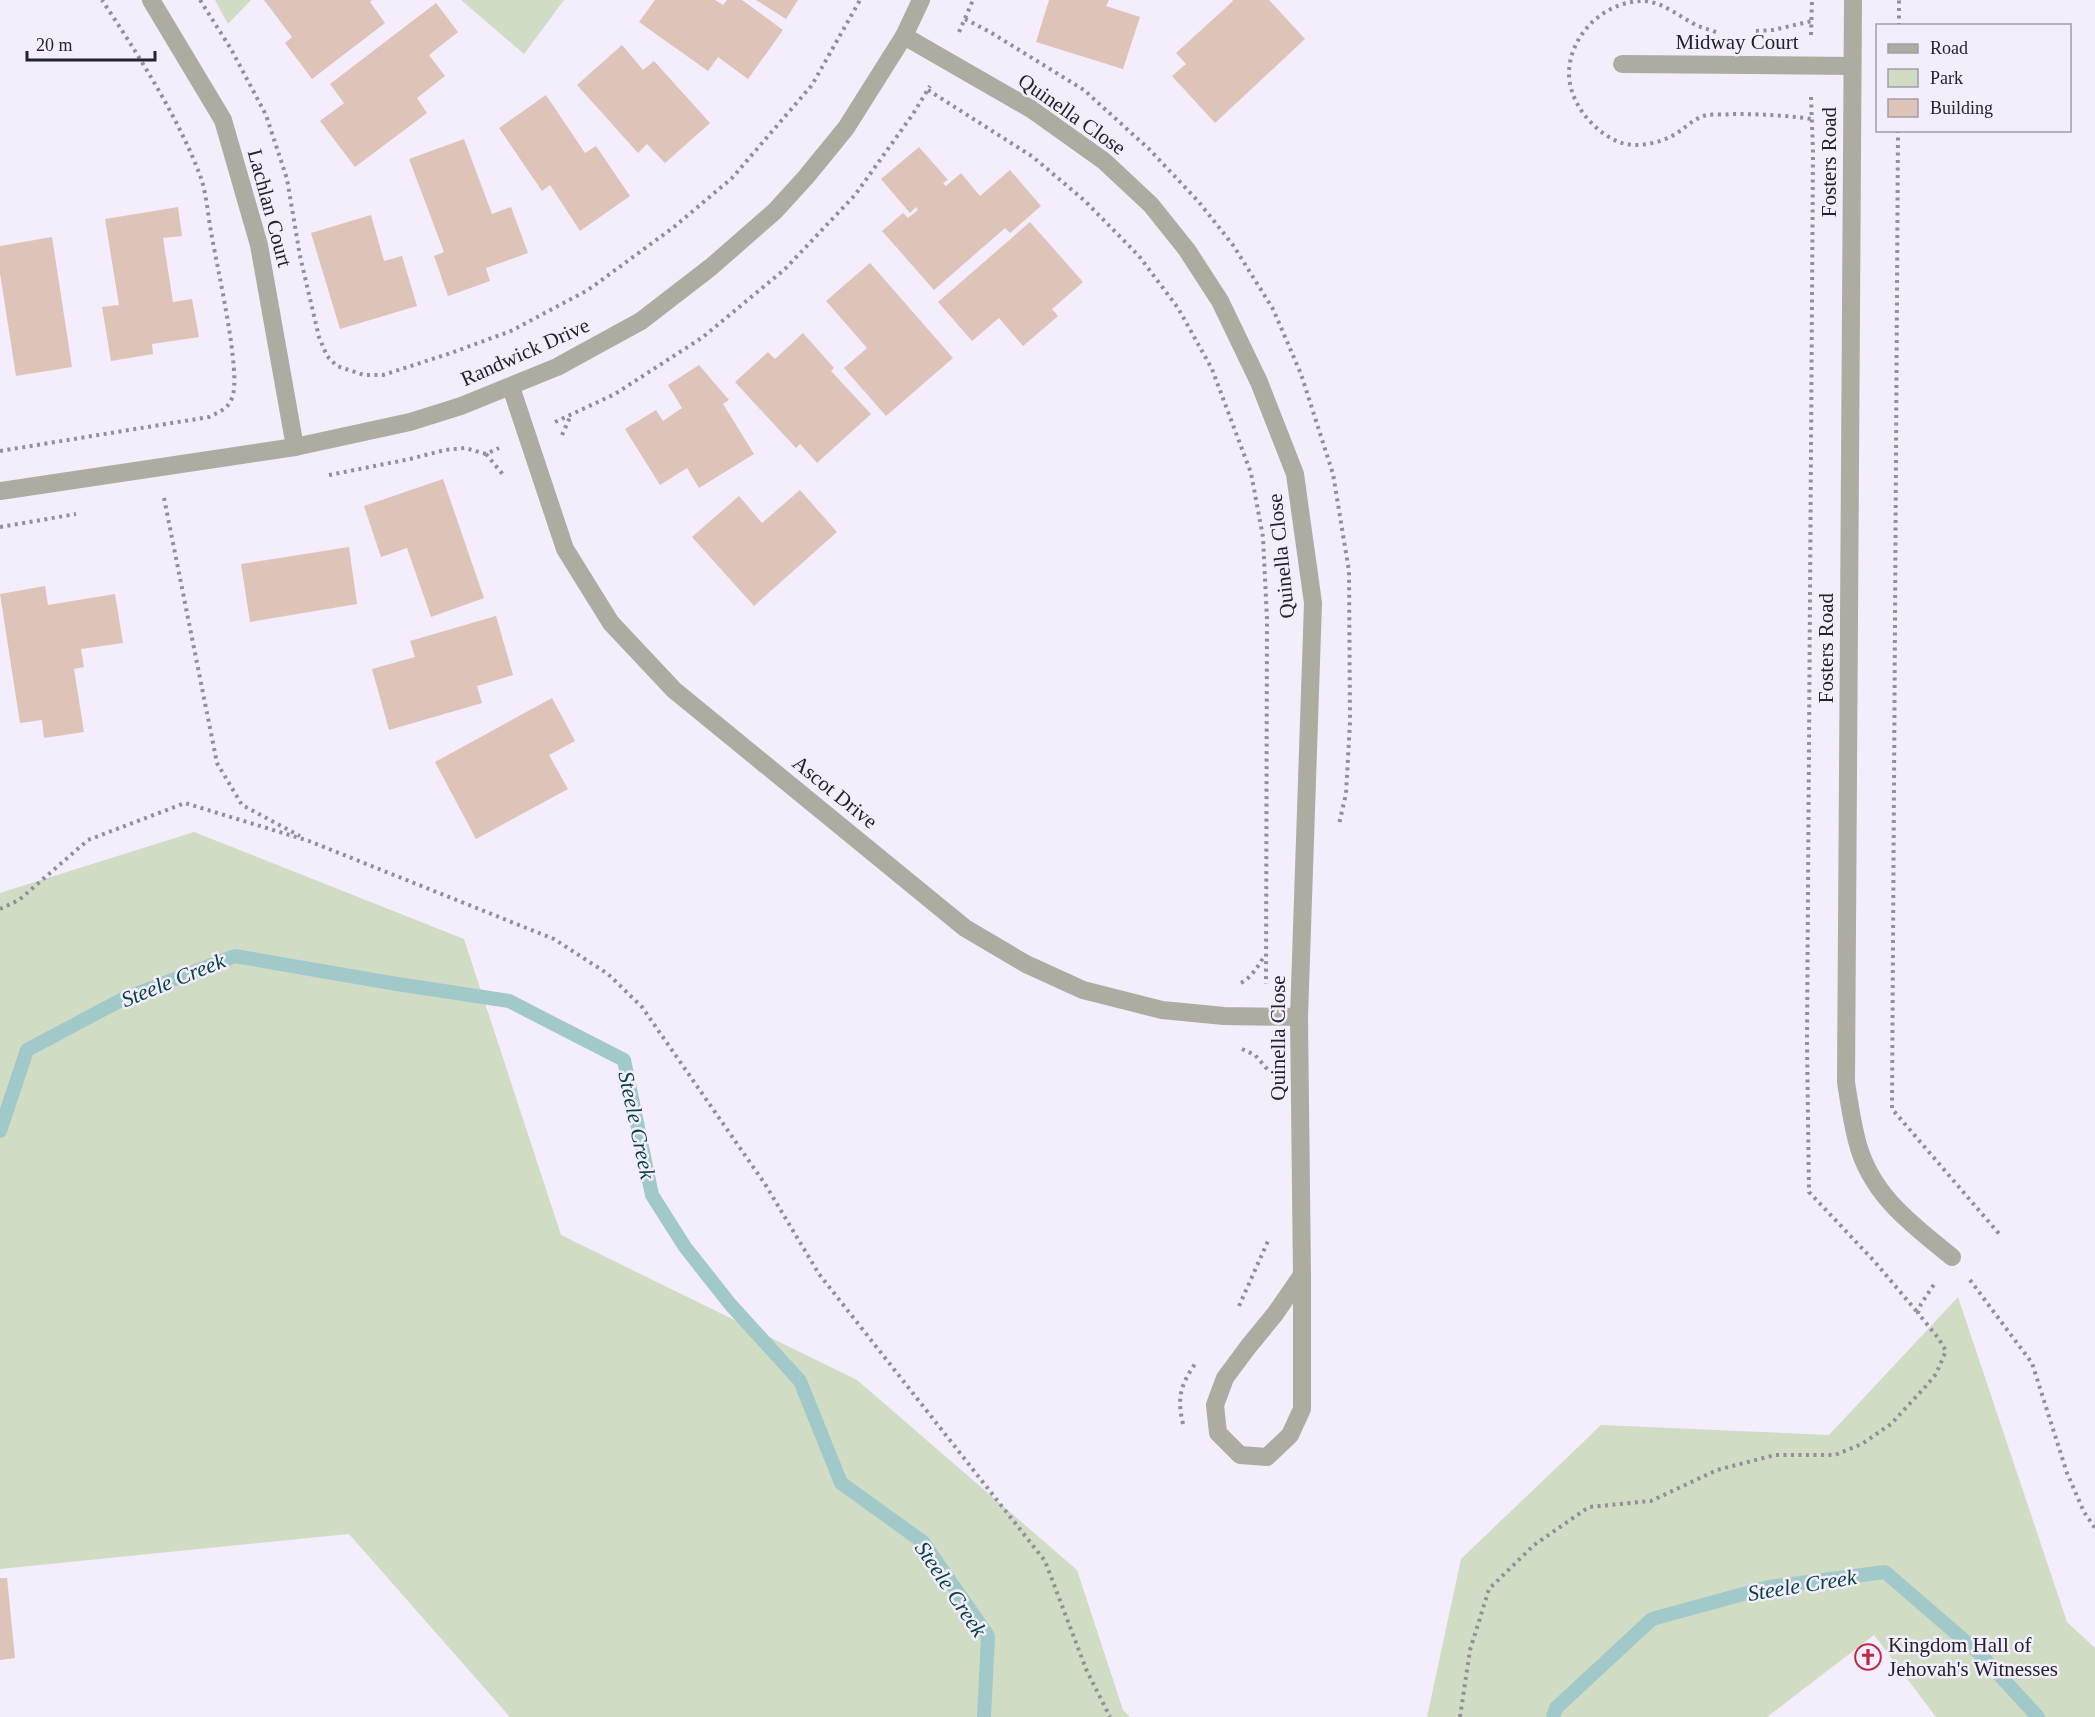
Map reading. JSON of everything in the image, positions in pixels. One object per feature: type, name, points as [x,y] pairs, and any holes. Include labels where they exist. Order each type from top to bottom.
[{"type":"street","name":"Lachlan Court","points":[[151,0],[223,120],[260,245],[295,447]]},
{"type":"street","name":"Randwick Drive","points":[[0,491],[295,447],[410,422],[511,387],[558,367],[641,321],[711,267],[775,211],[846,128],[904,36],[921,0]]},
{"type":"street","name":"Fosters Road","points":[[1852,0],[1846,1082],[1857,1143],[1866,1168],[1877,1187],[1910,1224],[1952,1257]]},
{"type":"street","name":"Quinella Close","points":[[904,36],[1031,109],[1104,161],[1151,205],[1187,250],[1220,301],[1259,382],[1295,474],[1313,603],[1299,1017],[1302,1275],[1302,1409],[1290,1435],[1267,1457],[1240,1455],[1218,1433],[1215,1405],[1225,1378],[1302,1275]]},
{"type":"street","name":"Midway Court","points":[[1622,64],[1852,66]]},
{"type":"street","name":"Ascot Drive","points":[[511,387],[565,549],[611,623],[674,690],[965,928],[1026,964],[1083,990],[1162,1010],[1224,1016],[1299,1017]]},
{"type":"path","points":[[0,451],[208,417],[227,408],[233,396],[235,379],[230,338],[202,180],[178,128],[132,45],[102,0]]},
{"type":"path","points":[[200,0],[231,49],[266,115],[287,179],[300,256],[319,337],[327,356],[337,366],[364,375],[383,375],[511,331],[588,290],[674,228],[732,178],[812,85],[860,0]]},
{"type":"path","points":[[1899,0],[1899,24]]},
{"type":"path","points":[[965,19],[1084,90],[1149,149],[1198,201],[1233,245],[1273,309],[1301,374],[1333,474],[1349,571],[1350,722],[1346,794],[1339,828]]},
{"type":"path","points":[[928,90],[1033,158],[1085,201],[1139,256],[1178,308],[1212,369],[1251,473],[1263,537],[1267,619],[1265,955],[1270,1073],[1256,1055],[1234,1045]]},
{"type":"path","points":[[1898,132],[1892,1109],[2001,1236]]},
{"type":"path","points":[[562,436],[571,415]]},
{"type":"path","points":[[486,454],[509,481]]},
{"type":"path","points":[[158,468],[217,763],[242,805],[309,840]]},
{"type":"path","points":[[0,909],[19,900],[88,840],[185,803],[309,840],[554,939],[608,974],[642,1007],[765,1184],[819,1274],[1045,1561],[1086,1669],[1110,1717]]},
{"type":"path","points":[[1235,986],[1246,980],[1265,955]]},
{"type":"path","points":[[1238,1309],[1268,1241],[1270,1231]]},
{"type":"path","points":[[1460,1717],[1470,1650],[1489,1589],[1534,1545],[1552,1532],[1589,1508],[1651,1501],[1717,1470],[1775,1455],[1835,1455],[1862,1444],[1891,1424],[1936,1374],[1946,1352],[1939,1339],[1918,1313],[1920,1304],[1952,1257],[2032,1363],[2067,1473],[2084,1512],[2095,1528]]},
{"type":"path","points":[[1185,1432],[1179,1408],[1182,1382],[1197,1361]]},
{"type":"green space","points":[[215,0],[251,0],[228,24]]},
{"type":"green space","points":[[461,0],[564,0],[524,54]]},
{"type":"green space","points":[[194,832],[464,939],[561,1235],[857,1380],[1077,1570],[1123,1710],[1130,1717],[510,1717],[349,1534],[0,1569],[0,893]]},
{"type":"green space","points":[[1958,1297],[2067,1622],[2095,1648],[2095,1717],[1936,1717],[1874,1635],[1767,1717],[1427,1717],[1461,1559],[1601,1425],[1829,1435]]},
{"type":"building","points":[[264,0],[372,0],[370,2],[385,23],[312,79],[285,43],[292,37]]},
{"type":"building","points":[[655,0],[715,0],[723,5],[727,0],[742,0],[783,30],[748,79],[718,57],[708,71],[639,22]]},
{"type":"building","points":[[756,0],[798,0],[786,19]]},
{"type":"building","points":[[1049,0],[1109,0],[1106,6],[1140,17],[1123,69],[1036,42]]},
{"type":"building","points":[[1232,0],[1269,0],[1305,39],[1215,123],[1172,76],[1186,64],[1176,53]]},
{"type":"building","points":[[436,3],[458,32],[429,55],[445,76],[417,98],[427,113],[355,167],[320,121],[344,103],[330,84]]},
{"type":"building","points":[[622,45],[643,70],[654,61],[710,123],[665,163],[647,144],[638,153],[577,85]]},
{"type":"building","points":[[546,95],[585,153],[596,146],[630,196],[580,231],[550,185],[542,191],[499,128]]},
{"type":"building","points":[[464,139],[492,214],[511,207],[528,253],[486,268],[490,281],[448,296],[434,256],[444,252],[409,159]]},
{"type":"building","points":[[919,147],[948,180],[943,183],[946,186],[961,173],[980,196],[1010,170],[1041,206],[1010,233],[1005,228],[934,290],[882,231],[903,213],[908,218],[918,210],[916,207],[910,213],[881,179]]},
{"type":"building","points":[[178,207],[182,236],[163,238],[173,302],[192,299],[199,337],[152,344],[153,354],[111,361],[102,307],[119,305],[105,219]]},
{"type":"building","points":[[371,215],[384,261],[402,256],[417,306],[340,329],[311,233]]},
{"type":"building","points":[[1030,222],[1083,282],[1052,309],[1058,316],[1023,346],[999,318],[972,341],[938,302]]},
{"type":"building","points":[[52,237],[72,367],[16,376],[0,273],[0,246]]},
{"type":"building","points":[[870,263],[953,358],[886,416],[844,368],[867,348],[826,301]]},
{"type":"building","points":[[803,333],[834,368],[831,371],[871,414],[817,463],[800,444],[796,448],[735,382],[768,352],[775,359]]},
{"type":"building","points":[[699,365],[729,400],[723,404],[754,454],[699,488],[687,468],[660,485],[625,429],[656,410],[663,421],[682,408],[668,385]]},
{"type":"building","points":[[443,479],[484,598],[431,617],[407,548],[381,557],[364,506]]},
{"type":"building","points":[[800,490],[837,532],[754,606],[692,537],[739,496],[762,523]]},
{"type":"building","points":[[349,547],[357,604],[250,622],[241,564]]},
{"type":"building","points":[[45,586],[48,605],[115,594],[123,643],[81,649],[84,667],[74,669],[84,732],[44,738],[42,720],[20,723],[0,594]]},
{"type":"building","points":[[496,616],[513,675],[477,686],[482,703],[389,730],[372,669],[415,657],[410,641]]},
{"type":"building","points":[[552,698],[575,741],[549,755],[568,789],[476,839],[435,762]]},
{"type":"building","points":[[0,1578],[7,1578],[15,1658],[0,1660]]},
{"type":"waterway","name":"Steele Creek","points":[[0,1131],[27,1050],[123,999],[235,956],[509,1001],[624,1060],[652,1195],[685,1247],[730,1304],[800,1381],[841,1483],[923,1542],[988,1636],[984,1717]]},
{"type":"waterway","name":"Steele Creek","points":[[1553,1717],[1556,1708],[1652,1619],[1769,1587],[1885,1572],[1979,1653],[2038,1717]]},
{"type":"place","name":"Kingdom Hall of Jehovah's Witnesses","points":[[1868,1657]]}]
